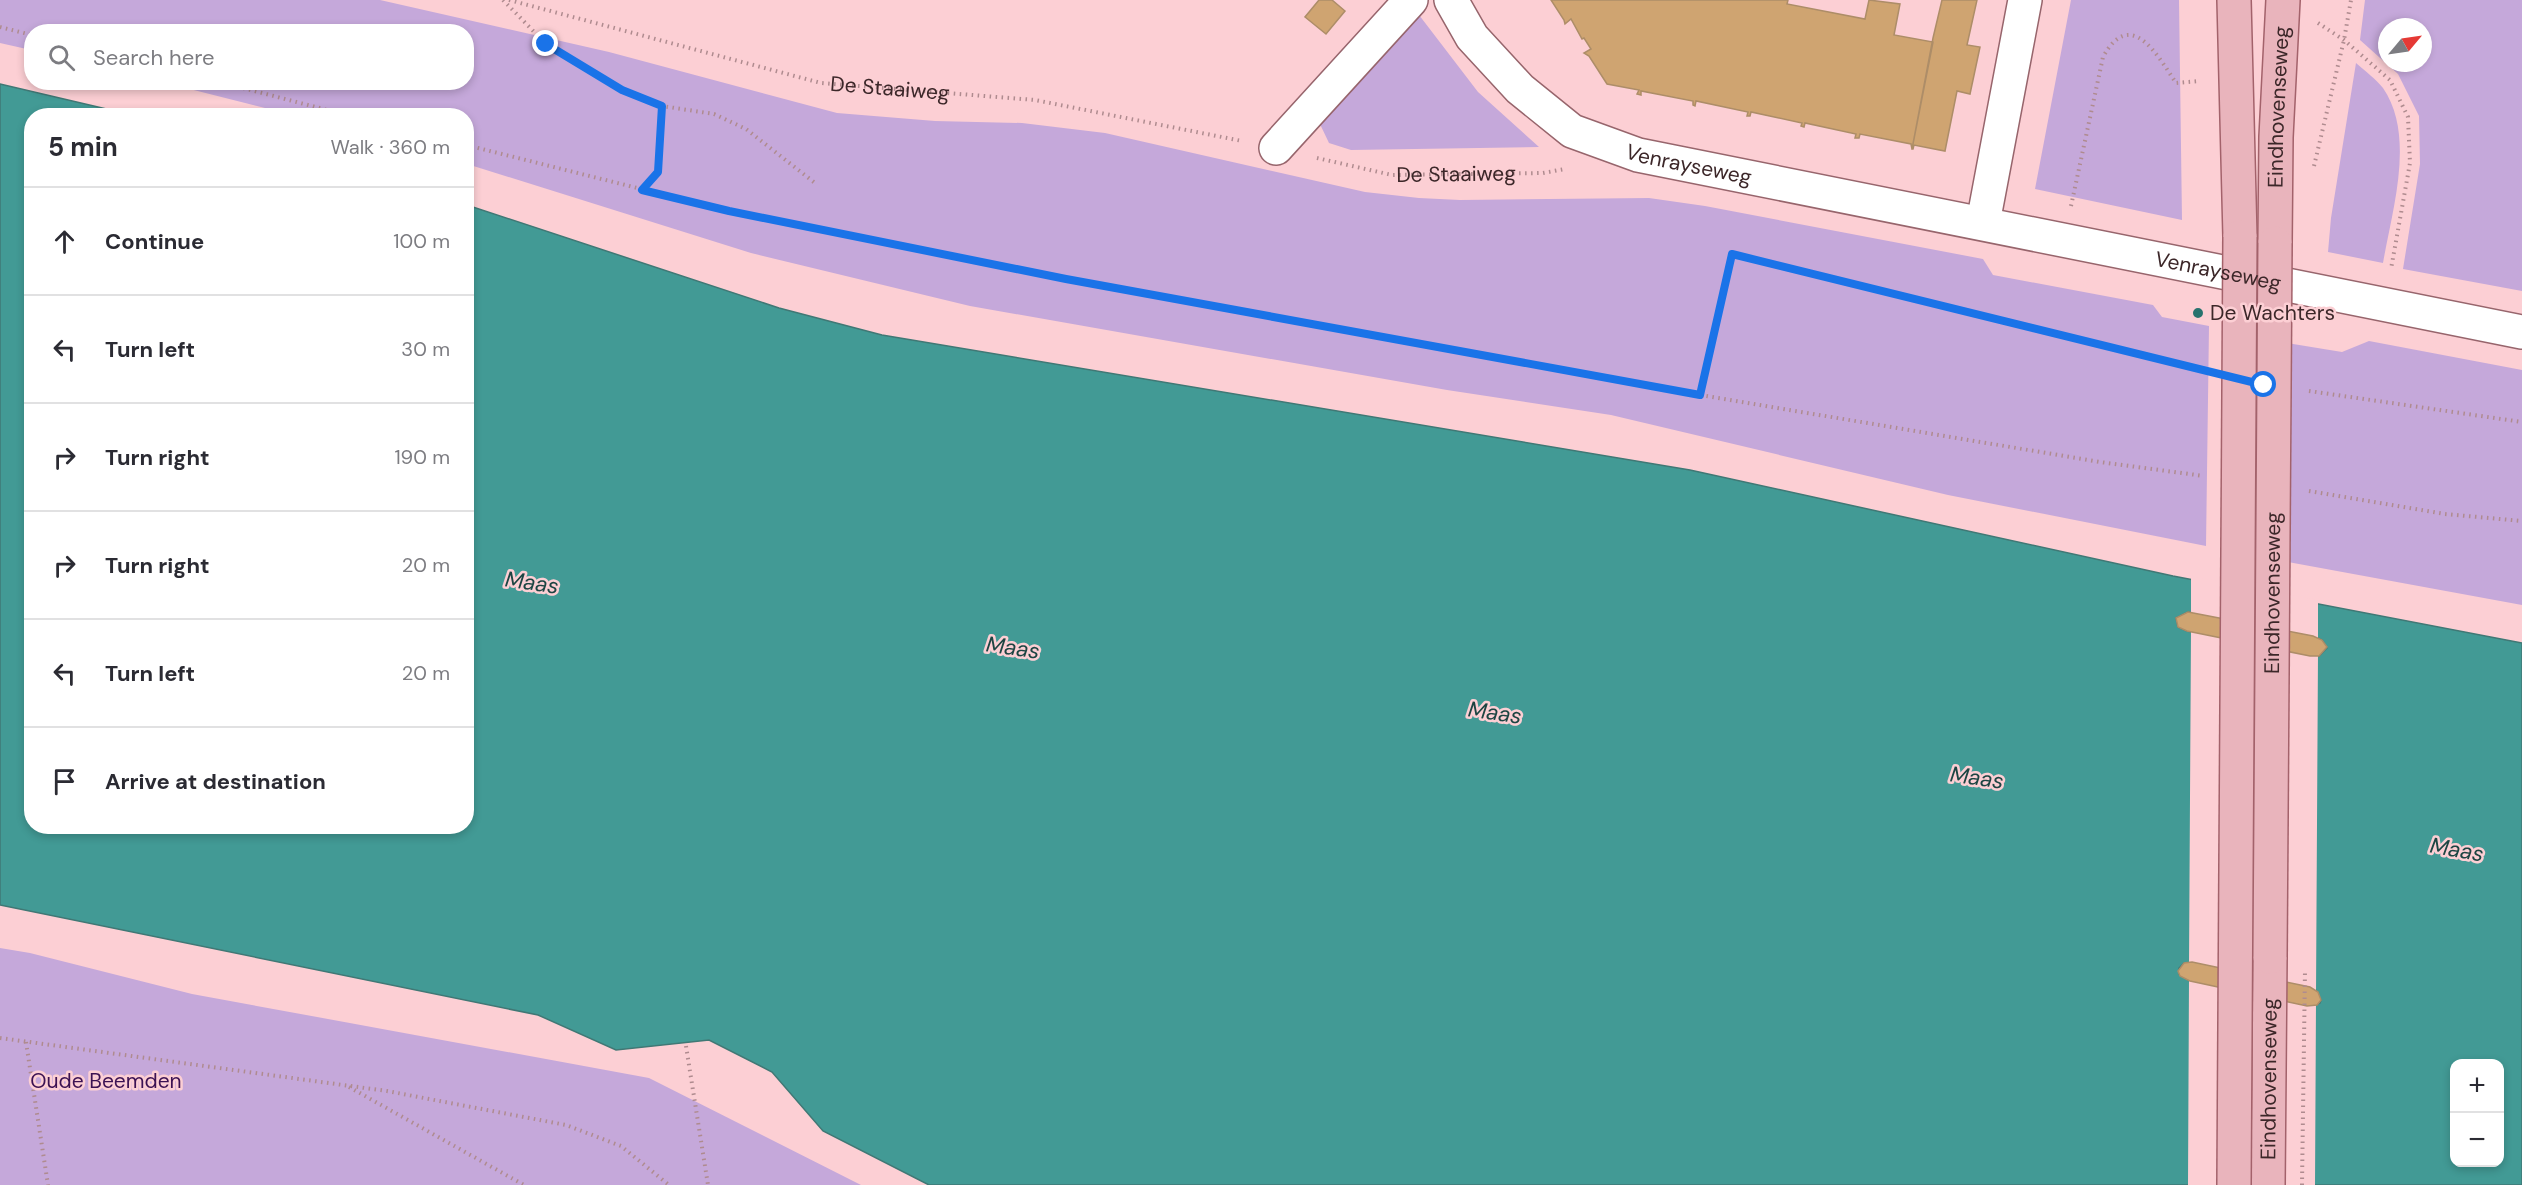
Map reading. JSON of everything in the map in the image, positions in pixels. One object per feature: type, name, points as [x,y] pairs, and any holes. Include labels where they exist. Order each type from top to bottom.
[{"type":"main road","name":"Eindhovenseweg","points":[[2234,0],[2240,237],[2234,1185]]},
{"type":"main road","name":"Eindhovenseweg","points":[[2268,1185],[2276,137],[2283,0]]},
{"type":"street","points":[[1276,148],[1411,0]]},
{"type":"street","name":"Venrayseweg","points":[[1450,0],[1472,37],[1520,89],[1572,131],[1638,155],[2522,332]]},
{"type":"street","points":[[1983,223],[2025,0]]},
{"type":"path","points":[[503,0],[546,44],[622,90],[662,106],[714,114],[746,129],[815,183]]},
{"type":"path","name":"De Staaiweg","points":[[509,0],[821,83],[1035,100],[1276,148],[1392,175],[1543,173],[1575,167]]},
{"type":"path","points":[[2312,175],[2344,40],[2351,0]]},
{"type":"path","points":[[2316,22],[2344,40],[2391,80],[2408,117],[2410,163],[2385,305]]},
{"type":"path","points":[[0,27],[24,32]]},
{"type":"path","points":[[2064,239],[2103,57],[2109,47],[2116,40],[2133,34],[2143,38],[2151,46],[2176,82],[2199,81]]},
{"type":"path","points":[[251,90],[319,108]]},
{"type":"path","points":[[642,190],[658,172],[662,106]]},
{"type":"path","points":[[474,147],[729,211],[1066,279],[1700,395],[2100,462],[2205,476]]},
{"type":"path","points":[[1700,395],[1732,254],[2206,370]]},
{"type":"path","points":[[2299,390],[2522,422]]},
{"type":"path","points":[[2305,490],[2445,514],[2522,521]]},
{"type":"path","points":[[0,1038],[387,1091],[566,1125],[621,1146],[669,1185]]},
{"type":"path","points":[[26,1042],[48,1185]]},
{"type":"path","points":[[686,1046],[708,1185]]},
{"type":"path","points":[[346,1085],[524,1185]]},
{"type":"green space","points":[[0,0],[380,0],[609,52],[837,113],[935,121],[1022,123],[1105,133],[1365,192],[1419,198],[1460,200],[1649,198],[1705,206],[1983,259],[1993,275],[2153,305],[2162,317],[2209,326],[2206,546],[1948,495],[1611,415],[1447,390],[970,306],[751,253],[474,166],[474,108],[265,108],[194,90],[474,90],[474,24],[24,24],[24,48],[0,43]]},
{"type":"green space","points":[[2071,0],[2179,0],[2182,220],[2035,189]]},
{"type":"green space","points":[[2365,0],[2522,0],[2522,291],[2403,269],[2420,164],[2419,116],[2396,72],[2432,72],[2432,18],[2378,18],[2378,56],[2360,40]]},
{"type":"green space","points":[[1416,11],[1478,92],[1539,147],[1351,150],[1329,143],[1319,122]]},
{"type":"green space","points":[[2356,63],[2383,88],[2393,107],[2398,128],[2399,174],[2383,263],[2328,252],[2331,218]]},
{"type":"green space","points":[[2369,341],[2522,370],[2522,605],[2288,562],[2287,343],[2342,352]]},
{"type":"green space","name":"Oude Beemden","points":[[0,948],[30,953],[192,994],[649,1078],[861,1185],[0,1185]]},
{"type":"water","name":"Maas","points":[[0,84],[102,108],[24,108],[24,834],[474,834],[474,207],[779,308],[882,335],[1690,470],[2173,576],[2522,643],[2522,1185],[929,1185],[823,1131],[772,1072],[709,1040],[616,1050],[538,1015],[0,905]],"holes":[[[2188,612],[2313,636],[2322,640],[2327,648],[2319,656],[2310,656],[2187,631],[2178,627],[2176,618]],[[2184,963],[2315,989],[2321,1000],[2313,1006],[2190,981],[2179,974],[2179,968]]]},
{"type":"pier","points":[[2191,576],[2318,600],[2318,642],[2191,616]]},
{"type":"pier","points":[[2191,628],[2318,653],[2316,994],[2189,966]]},
{"type":"pier","points":[[2189,978],[2316,1002],[2315,1185],[2188,1185]]},
{"type":"building","points":[[1319,0],[1332,0],[1345,11],[1326,34],[1305,17]]},
{"type":"building","points":[[1551,0],[1788,0],[1787,4],[1865,19],[1869,0],[1900,4],[1894,35],[1933,42],[1912,149],[1911,144],[1860,134],[1859,138],[1855,138],[1856,134],[1805,123],[1804,127],[1801,126],[1802,123],[1751,112],[1750,116],[1747,116],[1748,112],[1696,101],[1695,106],[1693,101],[1641,91],[1641,95],[1637,94],[1639,90],[1607,84],[1589,56],[1584,53],[1591,49],[1584,38],[1582,39],[1571,19],[1565,24]]},
{"type":"building","points":[[1942,0],[1977,0],[1967,45],[1980,47],[1970,94],[1957,91],[1945,151],[1914,145],[1912,149],[1933,38]]},
{"type":"building","points":[[2188,612],[2313,636],[2322,640],[2327,647],[2319,656],[2310,656],[2187,631],[2178,627],[2176,618]]},
{"type":"building","points":[[2192,962],[2310,987],[2318,992],[2321,1000],[2317,1005],[2307,1006],[2190,981],[2180,976],[2178,971],[2184,963]]},
{"type":"place","name":"De Wachters","points":[[2198,313]]},
{"type":"route","points":[[546,44],[622,90],[662,106],[658,172],[642,190],[729,211],[1066,279],[1700,395],[1732,254],[2264,385]]}]
